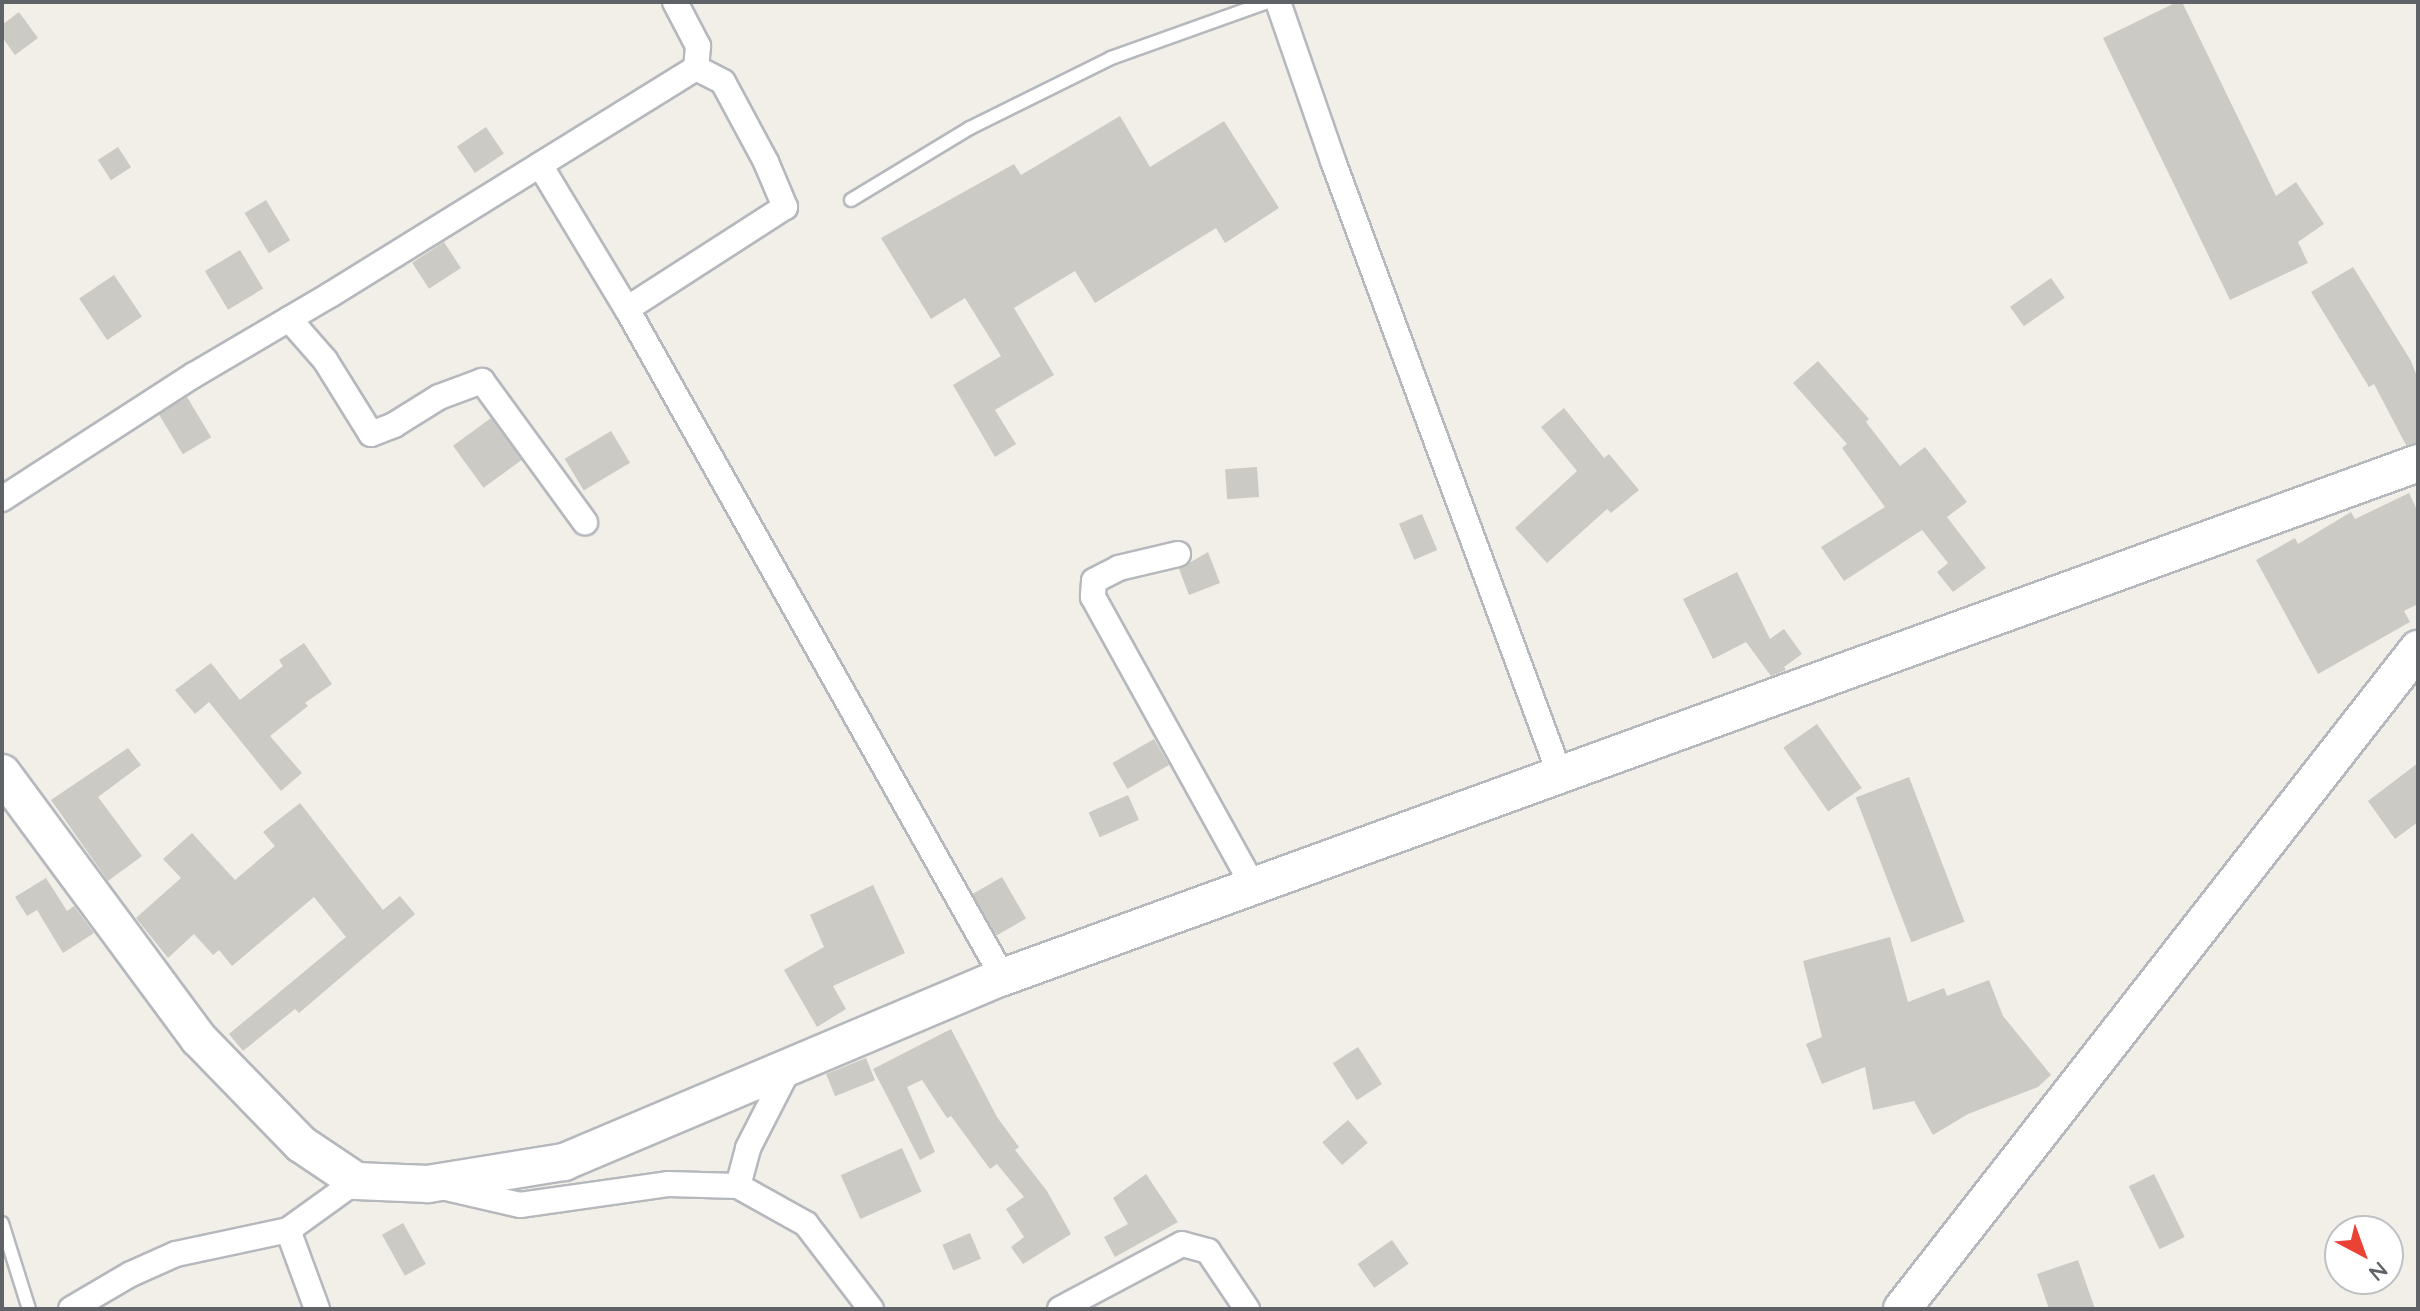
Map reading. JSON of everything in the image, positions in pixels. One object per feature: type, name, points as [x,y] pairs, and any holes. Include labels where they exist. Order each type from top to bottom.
[{"type":"main road","points":[[2,773],[198,1038],[301,1144],[356,1181],[428,1184],[564,1162],[1003,977],[2418,463]]},
{"type":"main road","points":[[1902,1309],[2418,649]]},
{"type":"street","points":[[675,2],[698,46],[696,68]]},
{"type":"street","points":[[1278,2],[1333,161],[1560,775]]},
{"type":"street","points":[[2,499],[194,375],[696,68]]},
{"type":"street","points":[[627,309],[785,207],[766,162],[723,82],[696,68]]},
{"type":"street","points":[[540,165],[627,309],[1003,977]]},
{"type":"street","points":[[289,319],[325,360],[371,434],[394,425],[439,397],[482,381],[585,522]]},
{"type":"street","points":[[1178,554],[1107,574],[1094,581],[1093,597],[1253,886]]},
{"type":"street","points":[[738,1186],[748,1148],[788,1070]]},
{"type":"street","points":[[71,1309],[131,1274],[176,1254],[288,1230],[356,1181]]},
{"type":"street","points":[[428,1184],[520,1205],[668,1184],[738,1186],[806,1224],[871,1309]]},
{"type":"street","points":[[288,1230],[317,1309]]},
{"type":"street","points":[[1060,1309],[1182,1244],[1208,1251],[1247,1309]]},
{"type":"lane","points":[[851,200],[970,128],[1111,58],[1267,2]]},
{"type":"lane","points":[[2,1223],[29,1309]]},
{"type":"building","points":[[2182,2],[2276,196],[2296,182],[2324,224],[2298,242],[2308,263],[2230,300],[2103,38]]},
{"type":"building","points":[[19,12],[38,38],[15,55],[2,37],[2,25]]},
{"type":"building","points":[[1120,116],[1150,167],[1224,121],[1279,208],[1225,243],[1216,228],[1095,303],[1075,271],[1014,308],[1054,375],[995,410],[1016,444],[995,457],[953,385],[1001,356],[965,298],[931,319],[881,238],[1014,164],[1021,175]]},
{"type":"building","points":[[486,127],[504,154],[475,173],[457,147]]},
{"type":"building","points":[[118,147],[131,167],[111,180],[98,160]]},
{"type":"building","points":[[266,200],[290,240],[269,253],[245,213]]},
{"type":"building","points":[[444,242],[461,268],[429,289],[412,263]]},
{"type":"building","points":[[240,250],[263,289],[228,310],[205,271]]},
{"type":"building","points":[[2353,267],[2411,361],[2418,379],[2418,443],[2406,445],[2374,384],[2369,387],[2311,292]]},
{"type":"building","points":[[114,275],[142,316],[107,340],[79,298]]},
{"type":"building","points":[[2051,278],[2065,298],[2024,326],[2010,307]]},
{"type":"building","points":[[1818,361],[1869,419],[1866,422],[1900,466],[1925,447],[1967,502],[1947,517],[1986,568],[1953,592],[1937,572],[1948,563],[1922,530],[1844,581],[1821,547],[1885,507],[1842,448],[1847,444],[1793,383]]},
{"type":"building","points":[[187,397],[211,437],[183,454],[159,414]]},
{"type":"building","points":[[1564,408],[1604,458],[1609,454],[1639,490],[1611,513],[1607,509],[1547,563],[1515,528],[1577,471],[1541,427]]},
{"type":"building","points":[[491,418],[522,460],[484,488],[453,446]]},
{"type":"building","points":[[611,431],[630,463],[584,491],[565,459]]},
{"type":"building","points":[[1257,467],[1259,497],[1227,499],[1225,469]]},
{"type":"building","points":[[2409,493],[2418,512],[2418,604],[2404,611],[2410,622],[2318,674],[2256,560],[2295,538],[2298,544],[2351,512],[2355,519]]},
{"type":"building","points":[[1422,514],[1437,550],[1414,560],[1399,524]]},
{"type":"building","points":[[1208,552],[1220,583],[1189,595],[1179,569]]},
{"type":"building","points":[[1737,572],[1770,639],[1784,629],[1802,654],[1784,667],[1786,670],[1771,676],[1746,642],[1713,659],[1683,599]]},
{"type":"building","points":[[304,643],[332,684],[305,703],[308,706],[270,736],[302,773],[281,791],[209,702],[195,714],[175,690],[211,663],[240,700],[283,666],[279,660]]},
{"type":"building","points":[[1817,724],[1862,788],[1828,811],[1783,748]]},
{"type":"building","points":[[1154,739],[1169,765],[1127,789],[1112,763]]},
{"type":"building","points":[[128,748],[141,765],[98,797],[142,856],[108,881],[51,800]]},
{"type":"building","points":[[2418,763],[2418,822],[2395,839],[2368,801]]},
{"type":"building","points":[[1909,777],[1965,922],[1911,942],[1856,797]]},
{"type":"building","points":[[1128,795],[1139,820],[1100,837],[1089,812]]},
{"type":"building","points":[[300,803],[383,910],[400,896],[415,914],[299,1013],[295,1009],[243,1051],[229,1034],[346,937],[314,897],[232,966],[219,950],[213,955],[194,934],[168,958],[136,918],[181,878],[163,859],[192,833],[235,880],[275,846],[263,832]]},
{"type":"building","points":[[1002,877],[1026,919],[997,936],[973,894]]},
{"type":"building","points":[[46,878],[67,911],[74,906],[94,933],[63,953],[37,910],[27,916],[15,897]]},
{"type":"building","points":[[873,885],[905,953],[833,986],[846,1009],[817,1027],[784,970],[824,947],[810,915]]},
{"type":"building","points":[[1890,937],[1908,1002],[1944,988],[1947,996],[1989,980],[2003,1016],[2051,1075],[2038,1087],[1968,1114],[1933,1135],[1914,1101],[1873,1110],[1865,1067],[1822,1084],[1806,1044],[1822,1037],[1803,961]]},
{"type":"building","points":[[951,1029],[997,1117],[1019,1147],[1015,1150],[1047,1191],[1071,1234],[1023,1264],[1011,1247],[1024,1237],[1006,1209],[1024,1197],[997,1164],[990,1169],[951,1116],[947,1118],[922,1080],[907,1087],[935,1152],[920,1160],[873,1069]]},
{"type":"building","points":[[1358,1047],[1382,1084],[1357,1100],[1333,1063]]},
{"type":"building","points":[[866,1058],[875,1080],[835,1096],[826,1074]]},
{"type":"building","points":[[1348,1120],[1368,1143],[1342,1165],[1322,1142]]},
{"type":"building","points":[[902,1148],[922,1192],[860,1219],[841,1175]]},
{"type":"building","points":[[1146,1174],[1178,1222],[1115,1257],[1104,1237],[1128,1224],[1113,1198]]},
{"type":"building","points":[[2154,1174],[2185,1237],[2160,1249],[2129,1186]]},
{"type":"building","points":[[403,1223],[426,1264],[405,1276],[382,1235]]},
{"type":"building","points":[[970,1233],[981,1259],[953,1270],[942,1245]]},
{"type":"building","points":[[1392,1240],[1409,1264],[1374,1288],[1358,1264]]},
{"type":"building","points":[[2078,1260],[2095,1309],[2049,1309],[2037,1274]]}]
